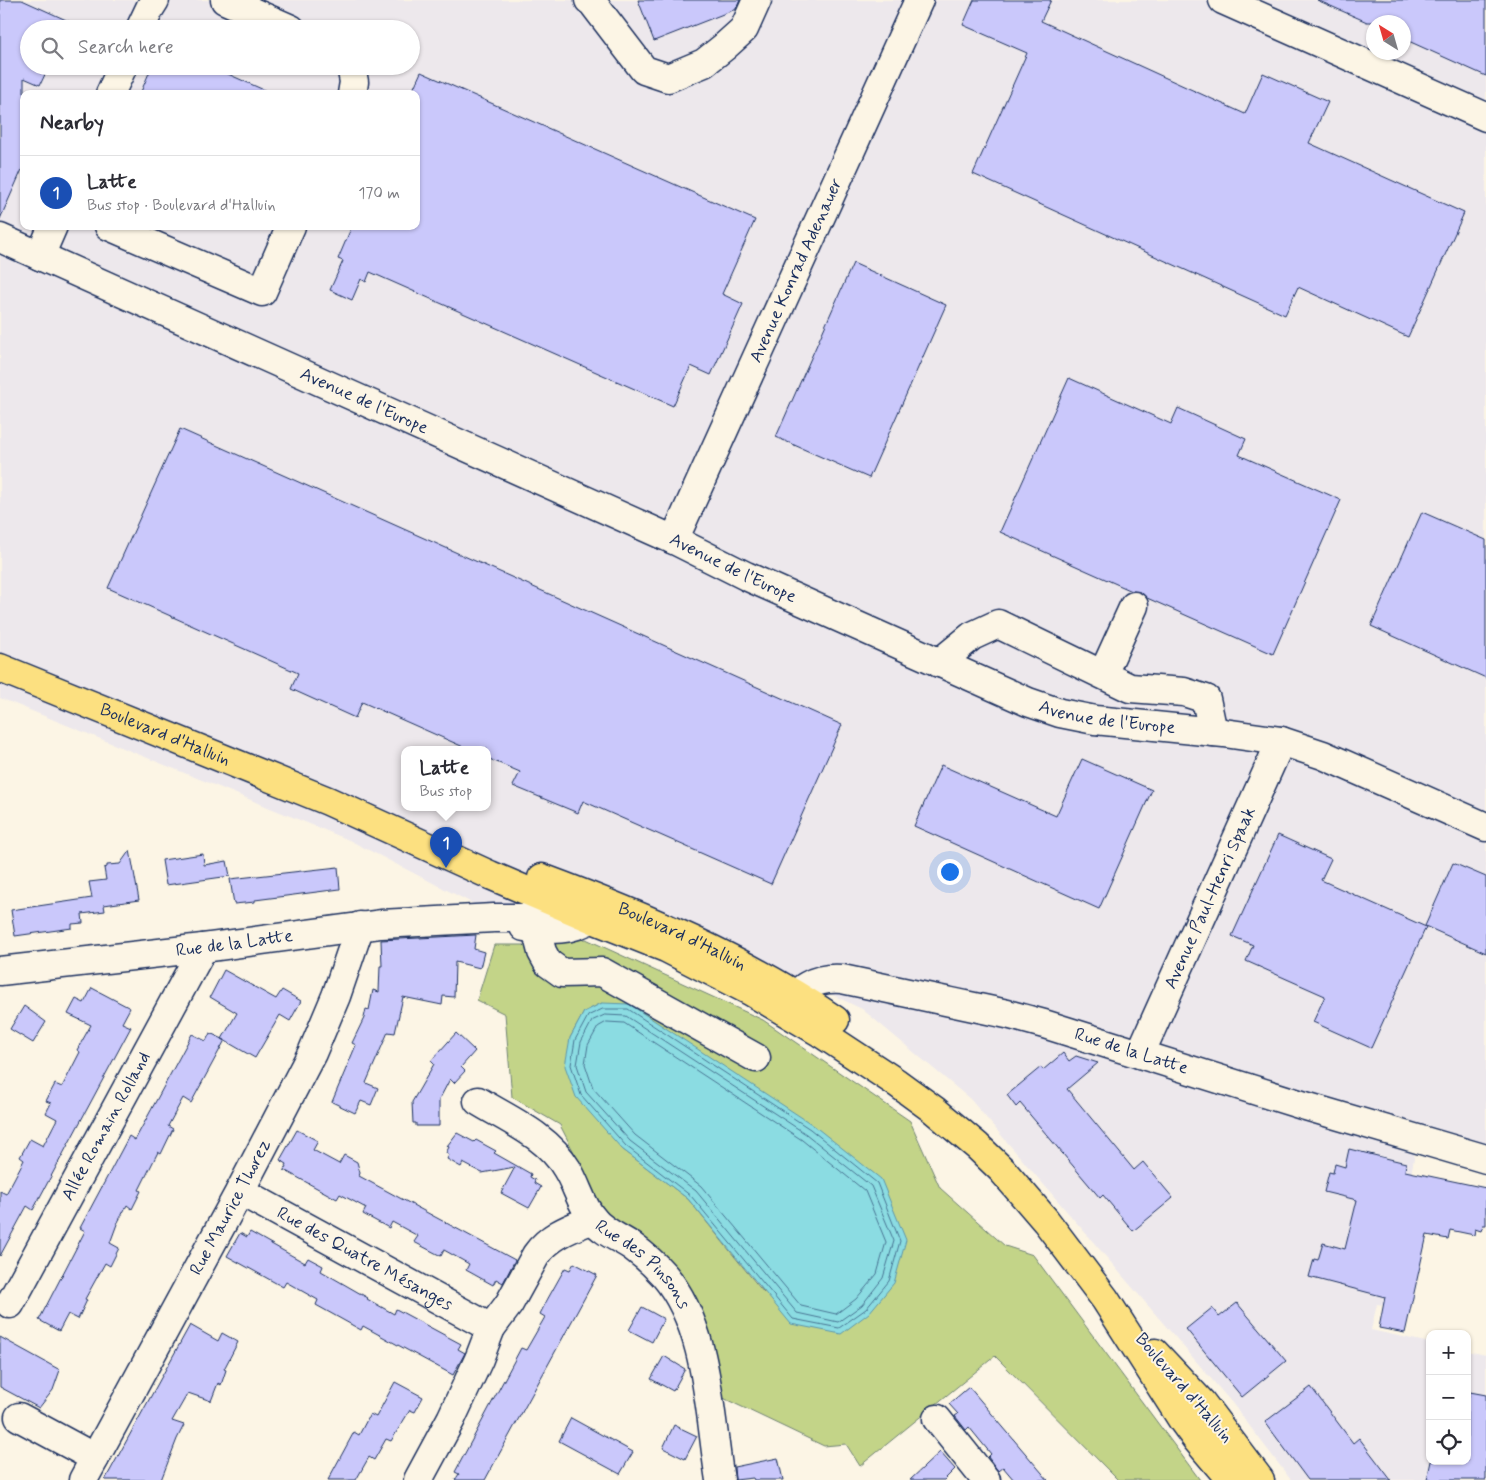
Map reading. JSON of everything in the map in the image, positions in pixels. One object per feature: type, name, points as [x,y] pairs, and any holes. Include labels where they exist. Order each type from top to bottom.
[{"type":"main road","name":"Boulevard d'Halluin","points":[[0,668],[328,801],[409,828],[569,899],[709,948],[788,1002],[860,1037],[905,1071],[952,1116],[1041,1215],[1105,1298],[1201,1402],[1260,1480]]},
{"type":"main road","name":"Boulevard d'Halluin","points":[[1105,1298],[1183,1421],[1231,1480]]},
{"type":"street","points":[[144,20],[156,0]]},
{"type":"street","points":[[225,0],[270,20]]},
{"type":"street","points":[[589,0],[644,70],[668,78],[704,63],[724,47],[744,29],[756,0]]},
{"type":"street","name":"Avenue Konrad Adenauer","points":[[674,540],[919,0]]},
{"type":"street","points":[[1222,0],[1486,117]]},
{"type":"street","points":[[112,90],[119,75]]},
{"type":"street","points":[[353,75],[353,90]]},
{"type":"street","points":[[40,256],[51,230]]},
{"type":"street","points":[[118,230],[262,292],[289,230]]},
{"type":"street","name":"Avenue de l'Europe","points":[[0,238],[674,540],[746,576],[1028,702],[1060,713],[1095,720],[1281,741],[1323,755],[1486,827]]},
{"type":"street","points":[[1102,674],[1134,606]]},
{"type":"street","points":[[940,663],[972,636],[998,624],[1130,688],[1184,692],[1206,699],[1214,732]]},
{"type":"street","name":"Avenue Paul-Henri Spaak","points":[[1140,1054],[1281,741]]},
{"type":"street","name":"Rue de la Latte","points":[[0,972],[202,948],[360,926],[405,922],[529,918],[550,913],[569,899]]},
{"type":"street","name":"Rue de la Latte","points":[[470,920],[536,929],[571,928],[602,912]]},
{"type":"street","name":"Rue Maurice Thorez","points":[[89,1469],[312,1054],[336,996],[360,926]]},
{"type":"street","points":[[536,929],[542,952],[548,963],[562,973],[602,972],[756,1058]]},
{"type":"street","name":"Allée Romain Rolland","points":[[10,1304],[202,948]]},
{"type":"street","name":"Rue de la Latte","points":[[788,1002],[815,981],[831,978],[1016,1016],[1302,1105],[1486,1159]]},
{"type":"street","name":"Rue des Pinsons","points":[[478,1101],[531,1133],[554,1151],[567,1169],[587,1212],[599,1226],[632,1247],[656,1267],[672,1286],[687,1312],[700,1347],[720,1480]]},
{"type":"street","name":"Rue des Quatre Mésanges","points":[[240,1191],[490,1328]]},
{"type":"street","points":[[418,1480],[451,1419],[479,1359],[490,1328],[509,1304],[541,1248],[556,1235],[593,1219]]},
{"type":"street","points":[[19,1417],[89,1469]]},
{"type":"street","points":[[937,1420],[984,1479]]},
{"type":"shaded area","points":[[0,0],[1486,0],[1486,1171],[1415,1152],[1388,1306],[1377,1304],[1371,1330],[1426,1342],[1426,1465],[1471,1465],[1471,1352],[1486,1355],[1486,1480],[1291,1480],[1232,1403],[970,1099],[862,1009],[776,968],[474,904],[349,840],[0,698]]},
{"type":"green space","points":[[586,939],[763,1020],[910,1121],[940,1188],[1005,1246],[1033,1255],[1200,1480],[1118,1480],[995,1356],[860,1466],[846,1444],[824,1446],[719,1396],[711,1335],[675,1267],[608,1219],[560,1125],[512,1097],[505,1014],[477,1000],[494,945],[524,945]],"holes":[[[602,1003],[764,1293],[688,1199],[622,1149],[570,1038],[584,1012]]]},
{"type":"water","points":[[602,1003],[629,1004],[813,1125],[881,1179],[906,1240],[894,1283],[869,1313],[841,1334],[791,1324],[688,1199],[622,1149],[576,1097],[565,1066],[570,1038],[584,1012]]},
{"type":"building","points":[[0,0],[22,0],[66,20],[20,20],[20,75],[45,75],[40,85],[24,78],[24,90],[20,90],[20,174],[0,219]]},
{"type":"building","points":[[638,0],[740,0],[736,9],[654,41]]},
{"type":"building","points":[[974,0],[1051,0],[1041,21],[1245,114],[1263,73],[1328,102],[1309,143],[1464,213],[1408,337],[1298,287],[1285,315],[973,174],[1027,53],[963,25]]},
{"type":"building","points":[[1317,0],[1486,0],[1486,76],[1411,42],[1411,15],[1366,15],[1366,22]]},
{"type":"building","points":[[421,72],[755,220],[722,294],[743,304],[711,375],[691,366],[673,406],[370,272],[366,282],[361,279],[352,300],[330,290],[343,261],[338,259],[350,230],[420,230],[420,90],[413,90]]},
{"type":"building","points":[[148,75],[230,75],[264,90],[142,90]]},
{"type":"building","points":[[853,263],[946,305],[869,478],[776,437]]},
{"type":"building","points":[[1069,378],[1171,424],[1178,408],[1246,439],[1239,455],[1341,500],[1273,654],[1147,598],[1140,592],[1132,591],[1000,532]]},
{"type":"building","points":[[180,429],[842,725],[771,884],[583,801],[578,813],[513,786],[520,772],[491,760],[491,746],[461,746],[362,702],[355,718],[291,689],[298,673],[108,588]]},
{"type":"building","points":[[1422,512],[1486,540],[1486,678],[1371,626]]},
{"type":"building","points":[[1082,759],[1152,790],[1099,909],[914,826],[941,765],[1056,816]]},
{"type":"building","points":[[1278,835],[1331,859],[1321,880],[1426,927],[1371,1048],[1313,1022],[1325,996],[1246,961],[1253,945],[1232,936]]},
{"type":"building","points":[[130,850],[139,900],[104,905],[105,911],[82,914],[83,923],[72,924],[72,928],[15,936],[11,910],[92,898],[89,882],[106,880],[104,868],[107,865],[120,864]]},
{"type":"building","points":[[203,854],[204,865],[227,861],[230,876],[166,885],[162,860]]},
{"type":"building","points":[[1453,863],[1486,877],[1486,953],[1425,926]]},
{"type":"building","points":[[338,867],[340,889],[234,904],[230,879]]},
{"type":"building","points":[[476,935],[474,949],[484,952],[480,968],[455,962],[454,997],[443,996],[442,1005],[403,997],[395,1033],[388,1032],[366,1083],[378,1088],[371,1105],[361,1101],[355,1113],[332,1102],[356,1045],[352,1043],[364,1018],[366,1009],[369,1010],[373,990],[379,992],[380,966],[382,966],[381,940]]},
{"type":"building","points":[[224,970],[276,999],[282,990],[301,1001],[290,1021],[280,1015],[255,1058],[222,1039],[237,1013],[210,997]]},
{"type":"building","points":[[92,988],[130,1008],[122,1023],[131,1027],[33,1210],[27,1206],[0,1256],[0,1191],[6,1194],[24,1160],[20,1157],[30,1139],[43,1146],[57,1119],[46,1113],[51,1103],[46,1101],[55,1084],[62,1087],[80,1052],[77,1050],[91,1025],[68,1014],[76,999],[84,1003]]},
{"type":"building","points":[[24,1006],[46,1022],[33,1043],[10,1029]]},
{"type":"building","points":[[210,1033],[225,1040],[191,1103],[183,1098],[168,1126],[173,1129],[161,1154],[158,1152],[139,1190],[141,1191],[132,1209],[127,1205],[117,1224],[110,1243],[119,1248],[110,1266],[105,1263],[85,1299],[87,1300],[78,1319],[68,1314],[59,1331],[39,1320],[85,1231],[80,1228],[129,1136],[135,1140],[192,1034],[206,1041]]},
{"type":"building","points":[[456,1033],[475,1051],[461,1067],[465,1071],[454,1083],[450,1079],[439,1100],[439,1126],[416,1126],[416,1123],[413,1123],[412,1102],[434,1064],[431,1061]]},
{"type":"building","points":[[1063,1053],[1069,1061],[1076,1056],[1098,1063],[1067,1089],[1134,1170],[1143,1162],[1173,1198],[1133,1231],[1103,1195],[1100,1198],[1020,1103],[1016,1107],[1007,1095],[1041,1067],[1043,1070]]},
{"type":"building","points":[[297,1130],[318,1141],[313,1150],[339,1164],[344,1155],[357,1162],[359,1176],[515,1260],[503,1283],[496,1279],[493,1285],[466,1270],[469,1264],[444,1250],[441,1256],[414,1242],[418,1236],[392,1222],[389,1228],[363,1214],[366,1208],[340,1194],[337,1199],[284,1170],[287,1164],[280,1160]]},
{"type":"building","points":[[457,1133],[474,1142],[476,1140],[496,1151],[494,1153],[531,1174],[530,1177],[535,1180],[534,1183],[541,1187],[529,1208],[501,1193],[515,1167],[482,1173],[463,1163],[461,1167],[447,1159],[449,1155],[446,1153],[449,1147],[447,1146]]},
{"type":"building","points":[[1349,1149],[1406,1163],[1405,1171],[1486,1188],[1486,1225],[1483,1225],[1481,1231],[1475,1229],[1474,1235],[1450,1230],[1448,1239],[1427,1235],[1405,1333],[1379,1328],[1385,1297],[1309,1277],[1314,1259],[1318,1260],[1323,1243],[1345,1249],[1357,1200],[1324,1192],[1329,1172],[1333,1173],[1335,1164],[1345,1167]]},
{"type":"building","points":[[250,1232],[305,1263],[308,1258],[323,1266],[321,1271],[394,1314],[396,1309],[461,1344],[458,1349],[465,1353],[453,1375],[363,1326],[361,1330],[316,1305],[318,1300],[286,1282],[283,1287],[227,1256],[240,1233],[247,1237]]},
{"type":"building","points":[[574,1263],[597,1275],[485,1480],[455,1480],[459,1474],[455,1472],[521,1348],[526,1350],[545,1317],[540,1314],[546,1302],[565,1268],[570,1270]]},
{"type":"building","points":[[1237,1303],[1286,1361],[1242,1397],[1186,1329],[1212,1308],[1219,1317]]},
{"type":"building","points":[[642,1307],[664,1319],[652,1342],[629,1330]]},
{"type":"building","points":[[190,1325],[218,1341],[222,1333],[238,1342],[224,1369],[226,1370],[221,1385],[218,1383],[211,1401],[188,1393],[172,1421],[184,1425],[161,1480],[105,1480]]},
{"type":"building","points":[[0,1337],[60,1370],[53,1390],[39,1408],[0,1387]]},
{"type":"building","points":[[664,1356],[685,1369],[673,1391],[651,1379]]},
{"type":"building","points":[[395,1382],[423,1397],[415,1412],[410,1410],[391,1441],[386,1439],[374,1460],[369,1457],[356,1480],[328,1480],[354,1432],[359,1435],[370,1414],[376,1417]]},
{"type":"building","points":[[969,1387],[1048,1480],[1014,1480],[1003,1467],[998,1471],[988,1457],[991,1454],[969,1427],[966,1430],[955,1416],[958,1414],[949,1404]]},
{"type":"building","points":[[1311,1387],[1353,1443],[1359,1438],[1391,1480],[1308,1480],[1265,1422]]},
{"type":"building","points":[[1471,1392],[1486,1395],[1486,1480],[1427,1480],[1430,1465],[1471,1465]]},
{"type":"building","points":[[571,1418],[633,1452],[620,1474],[559,1441]]},
{"type":"building","points":[[674,1425],[697,1436],[685,1459],[663,1448]]},
{"type":"building","points":[[940,1452],[955,1469],[944,1480],[910,1480]]},
{"type":"building","points":[[778,1458],[783,1480],[754,1480],[753,1478],[735,1480],[734,1467]]},
{"type":"place","name":"Latte","points":[[446,868]]}]
